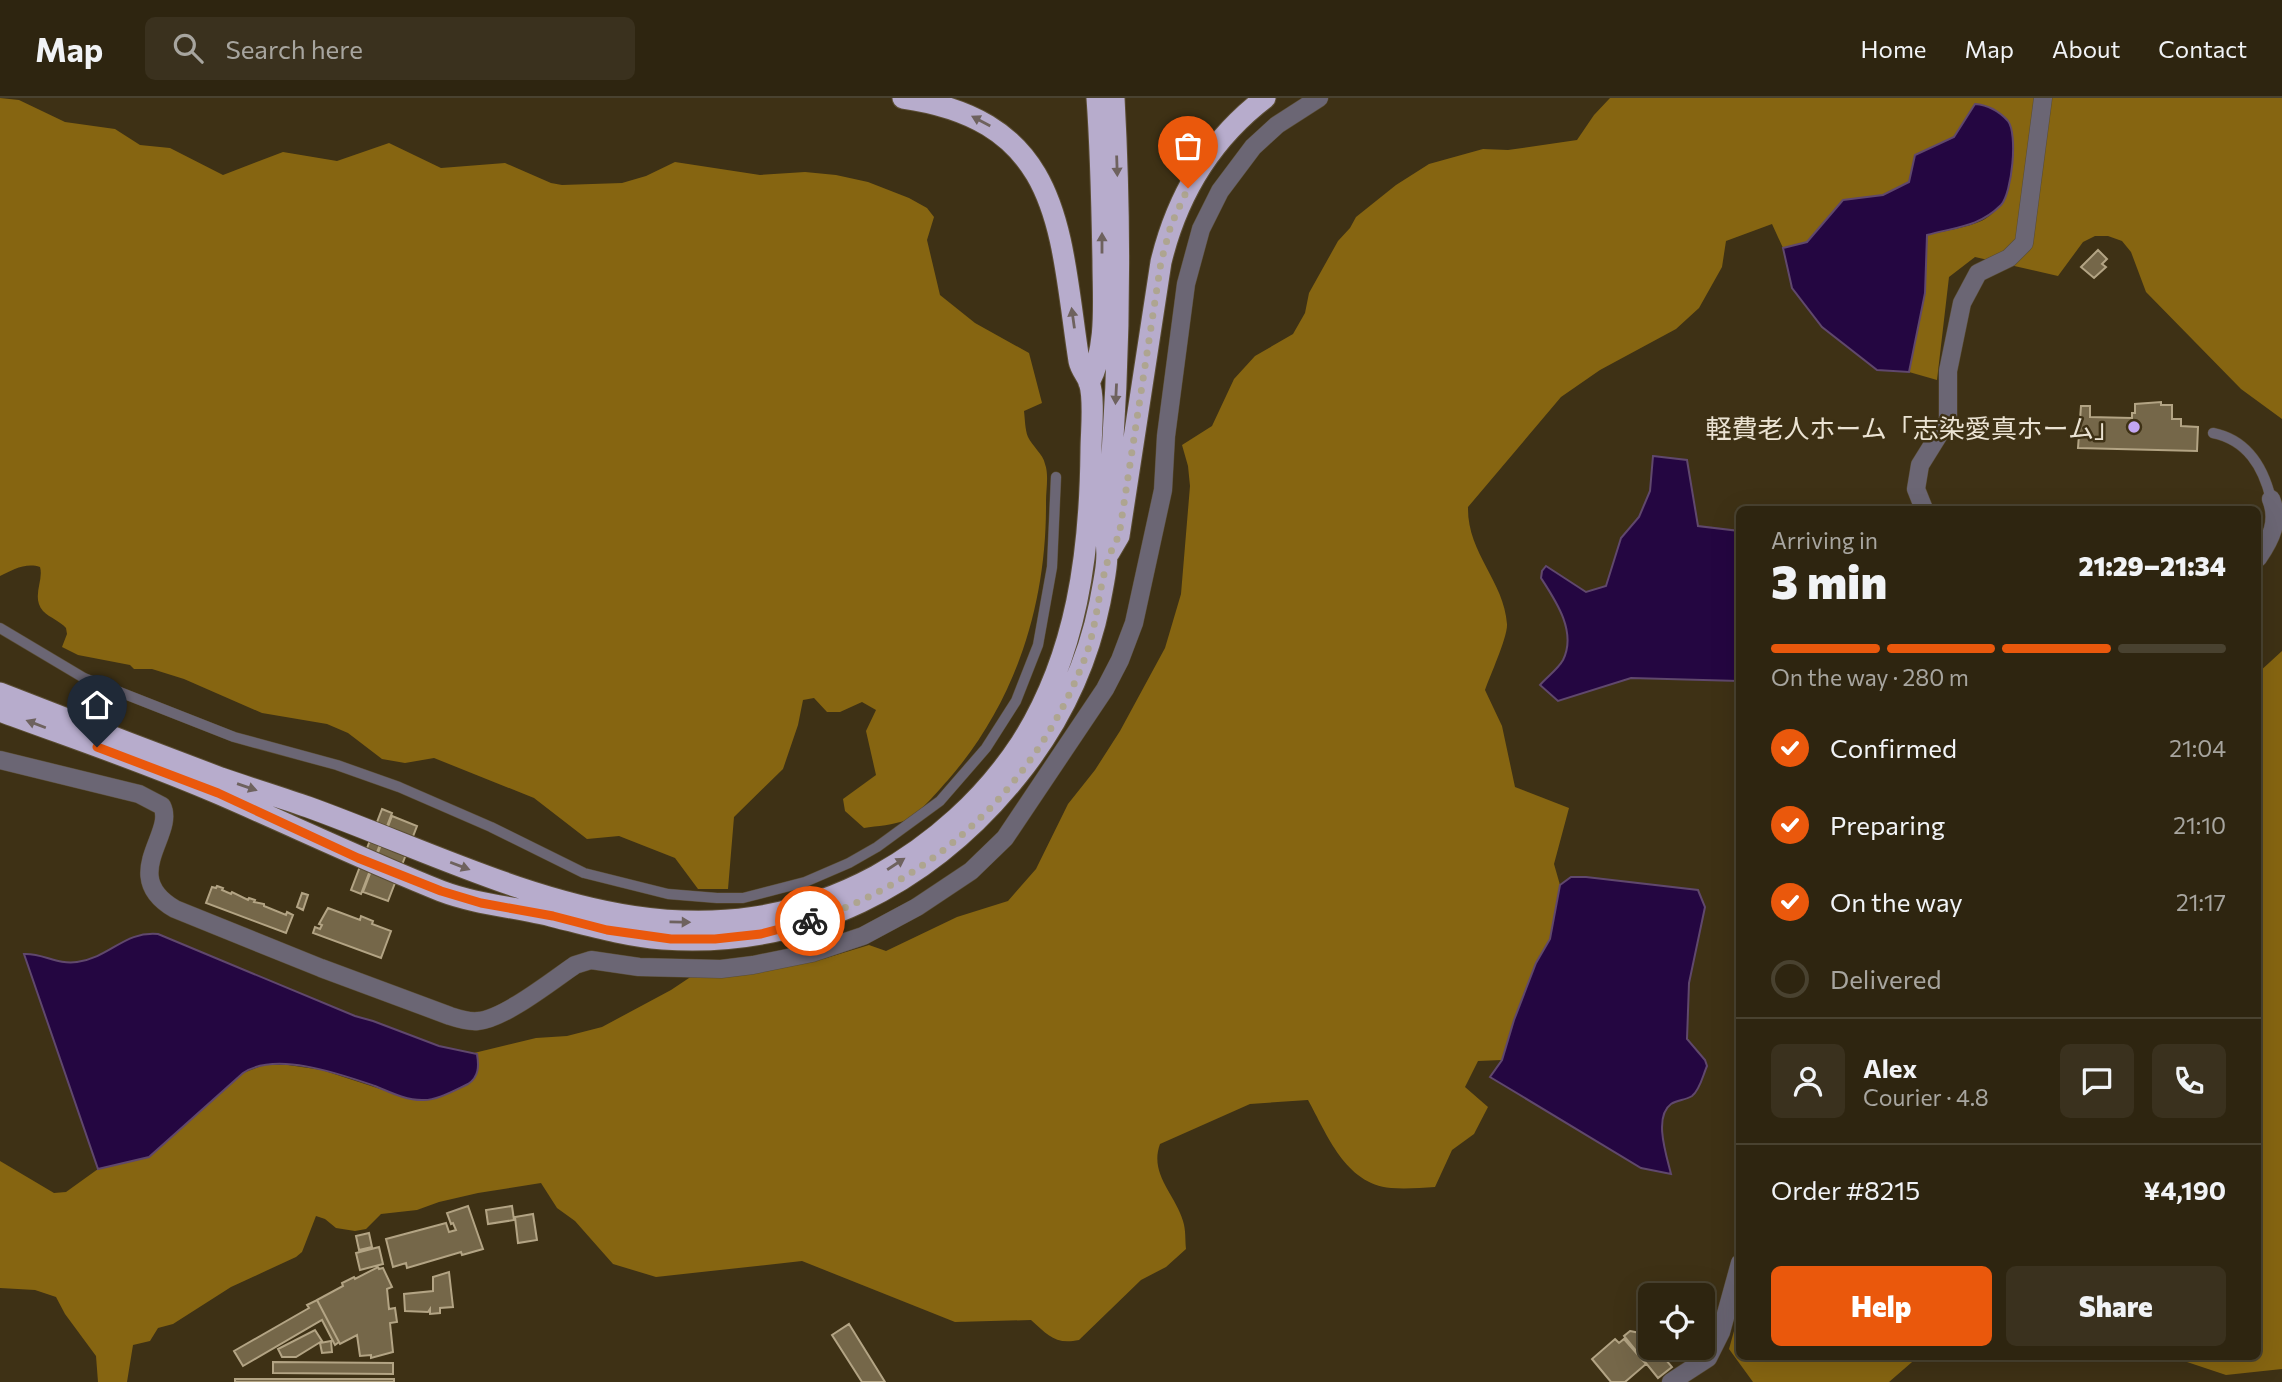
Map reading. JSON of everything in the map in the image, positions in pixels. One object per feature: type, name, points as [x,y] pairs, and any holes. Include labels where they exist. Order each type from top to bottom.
[{"type":"highway","points":[[903,98],[951,108],[980,120],[1011,141],[1032,166],[1048,197],[1059,230],[1079,361],[1089,383]]},
{"type":"highway","points":[[0,694],[473,871],[559,901],[618,915],[671,922],[743,920],[796,909],[863,883],[936,836],[990,785],[1031,726],[1059,667],[1069,636],[1081,588],[1091,470],[1089,383],[1097,368],[1101,335],[1102,210],[1097,98]]},
{"type":"highway","points":[[1109,552],[1105,535],[1114,417],[1119,277],[1114,98]]},
{"type":"highway","points":[[0,710],[218,793],[358,858],[463,898],[553,916],[598,929],[655,938],[706,939],[761,934],[800,925],[842,910],[894,885],[937,857],[992,808],[1037,750],[1071,692],[1094,630],[1109,552],[1119,536],[1161,262],[1171,225],[1205,159],[1226,133],[1265,98]]},
{"type":"street","points":[[0,760],[139,794],[162,806],[164,815],[150,869],[153,886],[169,905],[321,968],[468,1021],[481,1021],[504,1012],[575,965],[589,960],[660,968],[736,968],[812,953],[877,930],[956,883],[1005,838],[1105,689],[1134,623],[1157,526],[1186,284],[1200,229],[1220,191],[1253,147],[1277,125],[1319,98]]},
{"type":"street","points":[[1923,506],[1916,489],[1920,465],[1948,420],[1948,371],[1962,303],[1978,273],[2009,258],[2024,243],[2043,98]]},
{"type":"street","points":[[2261,553],[2278,524],[2271,499]]},
{"type":"street","points":[[1671,1382],[1708,1358],[1721,1332],[1736,1278]]},
{"type":"lane","points":[[2213,433],[2233,439],[2251,454],[2263,475],[2271,499]]},
{"type":"lane","points":[[0,628],[84,678],[234,737],[337,765],[399,787],[491,827],[583,873],[668,894],[743,898],[805,882],[877,848],[940,801],[986,748],[1016,701],[1038,645],[1052,567],[1056,477]]},
{"type":"shaded area","points":[[0,98],[19,100],[65,122],[115,129],[140,145],[170,148],[223,175],[283,152],[337,161],[389,143],[441,168],[505,163],[562,185],[622,183],[646,176],[675,162],[760,175],[805,172],[836,175],[868,182],[927,208],[934,217],[927,240],[940,295],[975,323],[1029,353],[1042,403],[1024,411],[1027,434],[1044,460],[1047,477],[1041,577],[1023,650],[1009,685],[972,750],[934,796],[912,816],[896,823],[864,828],[845,811],[843,799],[876,775],[866,731],[876,710],[862,702],[840,712],[827,712],[814,698],[803,700],[798,725],[783,769],[734,817],[728,889],[698,889],[675,858],[619,836],[587,839],[534,798],[434,758],[405,763],[382,759],[348,733],[327,724],[262,713],[184,679],[152,669],[134,669],[130,665],[78,655],[62,647],[67,634],[66,628],[43,611],[38,600],[40,567],[24,566],[0,576]]},
{"type":"shaded area","points":[[1610,98],[2282,98],[2282,419],[2241,389],[2146,292],[2131,252],[2122,241],[2108,236],[2095,236],[2083,242],[2058,276],[1975,257],[1949,277],[1937,380],[1909,372],[1925,293],[1927,235],[1985,219],[2001,203],[2010,182],[2013,136],[1954,137],[1915,155],[1909,182],[1883,195],[1843,200],[1807,242],[1783,248],[1772,224],[1726,241],[1722,267],[1699,308],[1676,329],[1600,370],[1561,397],[1468,507],[1473,539],[1500,594],[1507,624],[1502,646],[1485,690],[1502,726],[1515,787],[1569,808],[1554,864],[1560,885],[1550,939],[1536,963],[1502,1060],[1478,1061],[1465,1087],[1488,1107],[1474,1134],[1452,1150],[1435,1187],[1391,1188],[1361,1177],[1330,1142],[1308,1100],[1250,1104],[1160,1144],[1160,1174],[1183,1221],[1186,1249],[1166,1267],[1141,1280],[1079,1340],[1071,1341],[1052,1338],[1031,1320],[955,1322],[802,1261],[656,1277],[613,1264],[575,1221],[557,1208],[541,1183],[478,1193],[417,1210],[381,1214],[366,1229],[355,1231],[336,1228],[316,1216],[302,1252],[296,1257],[231,1287],[173,1324],[158,1328],[150,1341],[133,1345],[127,1382],[98,1382],[96,1356],[56,1297],[35,1290],[0,1288],[0,1161],[54,1193],[66,1192],[98,1169],[149,1157],[243,1073],[264,1065],[322,1070],[408,1098],[472,1081],[478,1071],[477,1054],[474,1053],[536,1038],[567,1036],[602,1027],[692,976],[813,958],[823,959],[869,945],[886,951],[957,917],[1008,901],[1036,869],[1068,804],[1095,770],[1120,731],[1165,648],[1181,594],[1190,486],[1182,445],[1212,426],[1234,379],[1255,356],[1293,334],[1305,313],[1309,293],[1338,241],[1356,217],[1396,185],[1429,164],[1483,149],[1508,150],[1577,140]]},
{"type":"shaded area","points":[[1975,104],[1997,111],[2008,121],[2011,128],[2012,163],[2005,198],[1993,212],[1976,222],[1927,235],[1925,293],[1909,372],[1877,370],[1822,327],[1792,288],[1783,248],[1807,242],[1843,200],[1883,195],[1909,182],[1915,155],[1954,137]]},
{"type":"shaded area","points":[[1653,456],[1687,460],[1698,526],[1736,531],[1736,681],[1631,678],[1558,701],[1540,685],[1563,660],[1568,639],[1563,617],[1541,578],[1542,571],[1546,566],[1586,592],[1606,586],[1621,538],[1639,517],[1650,491]]},
{"type":"shaded area","points":[[2282,651],[2282,1369],[2226,1375],[2181,1360],[2261,1360],[2261,670]]},
{"type":"shaded area","points":[[1571,877],[1698,890],[1705,907],[1689,983],[1687,1039],[1707,1066],[1695,1093],[1671,1104],[1663,1118],[1664,1148],[1671,1174],[1641,1168],[1490,1077],[1502,1060],[1536,963],[1550,939],[1560,885]]},
{"type":"shaded area","points":[[158,934],[355,1016],[439,1046],[477,1054],[476,1075],[468,1084],[451,1092],[433,1099],[416,1100],[308,1067],[273,1064],[257,1067],[243,1073],[149,1157],[98,1169],[24,954],[77,962],[99,955],[136,936]]},
{"type":"shaded area","points":[[1736,1324],[1736,1359],[1729,1349]]},
{"type":"shaded area","points":[[1737,1360],[1914,1360],[1889,1382],[1753,1382]]},
{"type":"building","points":[[2098,250],[2107,259],[2102,264],[2106,267],[2094,278],[2081,267]]},
{"type":"building","name":"軽費老人ホーム「志染愛真ホーム」","points":[[2161,402],[2161,405],[2172,405],[2172,419],[2181,419],[2181,426],[2198,427],[2197,451],[2078,448],[2081,406],[2090,406],[2090,417],[2132,418],[2135,404]]},
{"type":"building","points":[[382,809],[392,813],[361,894],[351,890]]},
{"type":"building","points":[[392,816],[417,826],[388,901],[363,892]]},
{"type":"building","points":[[217,886],[286,915],[287,912],[293,915],[286,933],[206,903],[212,887]]},
{"type":"building","points":[[302,893],[308,895],[303,910],[297,907]]},
{"type":"building","points":[[328,908],[360,920],[361,916],[373,921],[372,924],[391,931],[381,958],[313,933],[315,927],[320,929],[322,925],[319,924]]},
{"type":"building","points":[[468,1206],[483,1249],[462,1255],[461,1252],[407,1268],[406,1263],[393,1267],[386,1239],[446,1223],[449,1232],[456,1230],[447,1213]]},
{"type":"building","points":[[512,1206],[514,1220],[488,1224],[486,1210]]},
{"type":"building","points":[[533,1214],[537,1240],[518,1243],[515,1217]]},
{"type":"building","points":[[369,1233],[372,1247],[359,1250],[356,1236]]},
{"type":"building","points":[[379,1247],[383,1264],[360,1270],[356,1253]]},
{"type":"building","points":[[378,1267],[383,1268],[392,1287],[387,1289],[389,1309],[395,1308],[397,1322],[390,1323],[393,1352],[371,1358],[371,1355],[360,1356],[357,1335],[340,1344],[317,1300],[343,1286],[342,1283]]},
{"type":"building","points":[[449,1272],[453,1307],[440,1308],[440,1313],[430,1314],[430,1309],[428,1312],[405,1311],[404,1294],[433,1291],[433,1277]]},
{"type":"building","points":[[317,1300],[339,1342],[335,1345],[322,1320],[243,1366],[234,1351],[309,1308],[307,1305]]},
{"type":"building","points":[[849,1324],[885,1382],[862,1382],[832,1335]]},
{"type":"building","points":[[315,1330],[322,1341],[296,1357],[282,1357],[278,1349]]},
{"type":"building","points":[[1630,1331],[1638,1333],[1638,1353],[1624,1336]]},
{"type":"building","points":[[1615,1339],[1619,1343],[1624,1339],[1638,1355],[1638,1360],[1646,1364],[1625,1382],[1611,1382],[1592,1359]]},
{"type":"building","points":[[331,1341],[332,1352],[322,1353],[320,1343]]},
{"type":"building","points":[[1643,1360],[1666,1360],[1672,1367],[1658,1378]]},
{"type":"building","points":[[273,1362],[393,1363],[393,1374],[273,1373]]},
{"type":"building","points":[[235,1379],[394,1379],[394,1382],[235,1382]]},
{"type":"way so far","points":[[810,921],[860,903],[894,885],[953,844],[992,808],[1037,750],[1065,705],[1086,656],[1098,614],[1109,552],[1119,536],[1135,446],[1161,262],[1171,225],[1188,188]]},
{"type":"place","name":"軽費老人ホーム「志染愛真ホーム」","points":[[2134,427]]},
{"type":"route","points":[[97,747],[218,793],[358,858],[441,891],[481,903],[553,916],[607,930],[671,939],[715,939],[761,934],[810,921]]}]
